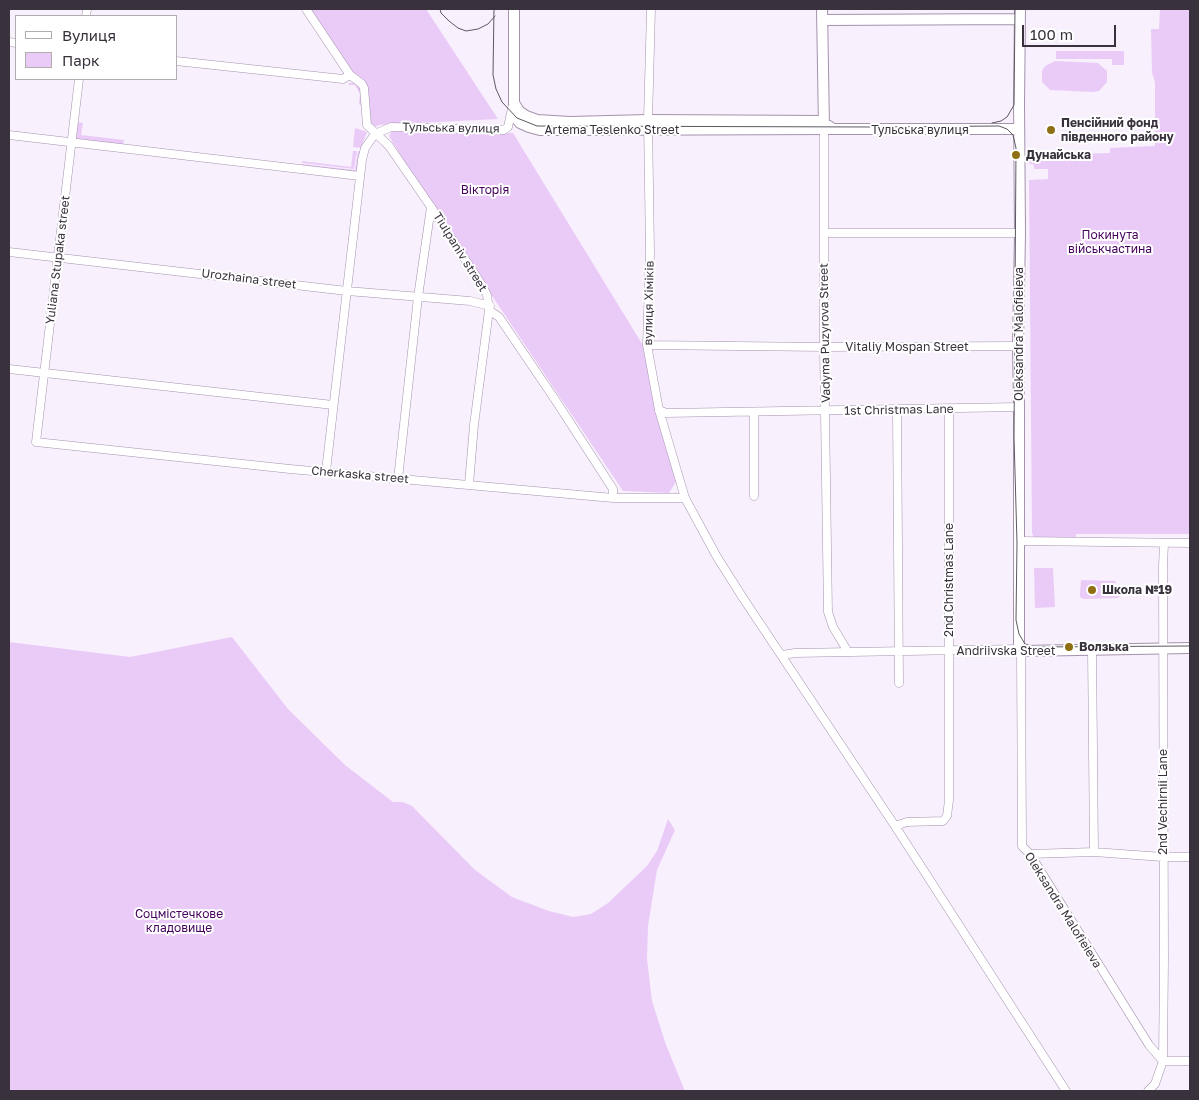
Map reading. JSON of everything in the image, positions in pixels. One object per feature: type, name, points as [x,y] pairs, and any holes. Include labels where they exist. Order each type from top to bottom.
[{"type":"street","name":"Tiulpaniv street","points":[[306,9],[350,75],[362,84],[368,125],[374,136],[389,146],[431,207],[483,287],[490,308],[499,317],[613,489],[613,498]]},
{"type":"street","points":[[514,9],[514,103]]},
{"type":"street","name":"вулиця Хіміків","points":[[650,9],[648,125],[650,252],[647,345],[659,410],[685,498],[717,557],[895,826],[1066,1091]]},
{"type":"street","name":"Vadyma Puzyrova Street","points":[[822,9],[827,126],[824,347],[828,612],[833,628],[848,652]]},
{"type":"street","points":[[822,20],[1020,14]]},
{"type":"street","name":"Oleksandra Malofieieva","points":[[1020,14],[1018,346],[1022,846],[1030,854],[1149,1045],[1163,1061]]},
{"type":"street","points":[[178,61],[343,79],[350,75]]},
{"type":"street","name":"Yuliana Stupaka street","points":[[36,442],[79,80]]},
{"type":"street","name":"Artema Teslenko Street","points":[[514,103],[519,111],[537,120],[648,125],[827,126]]},
{"type":"street","name":"Тульська вулиця","points":[[374,136],[391,127],[504,130],[508,127],[514,103]]},
{"type":"street","name":"Тульська вулиця","points":[[827,126],[1019,129]]},
{"type":"street","points":[[9,135],[360,176]]},
{"type":"street","points":[[326,471],[360,176],[365,148],[374,136]]},
{"type":"street","points":[[398,479],[418,297],[431,207]]},
{"type":"street","points":[[825,234],[1020,233]]},
{"type":"street","name":"Urozhaina street","points":[[9,252],[346,291],[470,301],[490,308]]},
{"type":"street","points":[[469,484],[474,425],[490,308]]},
{"type":"street","name":"Vitaliy Mospan Street","points":[[647,345],[824,347],[1018,346]]},
{"type":"street","points":[[9,369],[333,405]]},
{"type":"street","name":"1st Christmas Lane","points":[[659,410],[666,413],[1019,407]]},
{"type":"street","name":"2nd Christmas Lane","points":[[895,826],[907,822],[943,821],[946,816],[949,800],[949,409]]},
{"type":"street","points":[[897,410],[899,683]]},
{"type":"street","points":[[754,412],[754,496]]},
{"type":"street","name":"Cherkaska street","points":[[36,442],[398,479],[613,498],[685,498]]},
{"type":"street","points":[[1020,542],[1190,543]]},
{"type":"street","name":"2nd Vechirnii Lane","points":[[1158,1088],[1163,1061],[1162,567],[1164,543]]},
{"type":"street","name":"Andriivska Street","points":[[782,655],[795,653],[898,651],[1190,648]]},
{"type":"street","points":[[1092,649],[1094,852]]},
{"type":"street","points":[[1030,854],[1094,852],[1163,858],[1190,857]]},
{"type":"street","points":[[1163,1061],[1190,1060]]},
{"type":"street","points":[[1148,1091],[1158,1088]]},
{"type":"green space","points":[[308,9],[426,9],[498,119],[379,125],[372,128],[364,109],[359,104],[360,94],[355,85],[349,85],[349,83],[353,83]]},
{"type":"green space","name":"Покинута військчастина","points":[[1160,9],[1190,9],[1190,534],[1076,534],[1075,540],[1034,538],[1032,533],[1029,180],[1048,179],[1048,169],[1034,169],[1034,165],[1028,163],[1028,155],[1110,153],[1110,148],[1155,146],[1155,83],[1152,72],[1151,29],[1159,29]]},
{"type":"green space","points":[[1056,51],[1124,51],[1124,65],[1112,65],[1112,59],[1056,59]]},
{"type":"green space","points":[[1055,61],[1098,63],[1107,71],[1107,82],[1099,91],[1093,92],[1050,90],[1042,82],[1042,71],[1045,66]]},
{"type":"green space","points":[[76,122],[83,123],[81,135],[124,140],[123,145],[74,140]]},
{"type":"green space","points":[[355,128],[367,132],[361,148],[353,147]]},
{"type":"green space","name":"Вікторія","points":[[392,130],[513,133],[644,347],[651,391],[677,480],[669,493],[623,491],[427,199],[389,136]]},
{"type":"green space","points":[[353,151],[357,151],[354,169],[302,163],[302,161],[351,167]]},
{"type":"green space","points":[[358,151],[360,152],[358,168],[354,173],[301,167],[302,164],[355,170]]},
{"type":"green space","points":[[1034,568],[1053,568],[1055,607],[1035,608]]},
{"type":"green space","points":[[1081,580],[1116,581],[1115,585],[1121,588],[1121,595],[1118,598],[1083,599],[1080,597]]},
{"type":"green space","name":"Соцмістечкове кладовище","points":[[232,637],[288,709],[345,765],[393,802],[403,802],[412,806],[475,870],[512,897],[549,911],[573,917],[591,914],[608,903],[647,866],[657,851],[668,819],[675,830],[657,870],[648,926],[647,959],[652,1001],[666,1045],[685,1091],[9,1091],[9,642],[130,657]]},
{"type":"tram line","points":[[440,9],[441,13],[449,21],[466,31],[478,29],[488,24],[495,16]]},
{"type":"tram line","points":[[494,9],[493,75],[496,89],[502,102],[517,118],[537,126],[999,126],[1007,129],[1013,135],[1016,148],[1014,437],[1017,543],[1016,620],[1019,634],[1025,644],[1035,647],[1190,646]]},
{"type":"tram line","points":[[992,123],[1007,117],[1014,105],[1015,9]]},
{"type":"place","name":"Пенсійний фонд південного району","points":[[1051,130]]},
{"type":"place","name":"Дунайська","points":[[1016,155]]},
{"type":"place","name":"Школа №19","points":[[1092,590]]},
{"type":"place","name":"Волзька","points":[[1069,647]]}]
